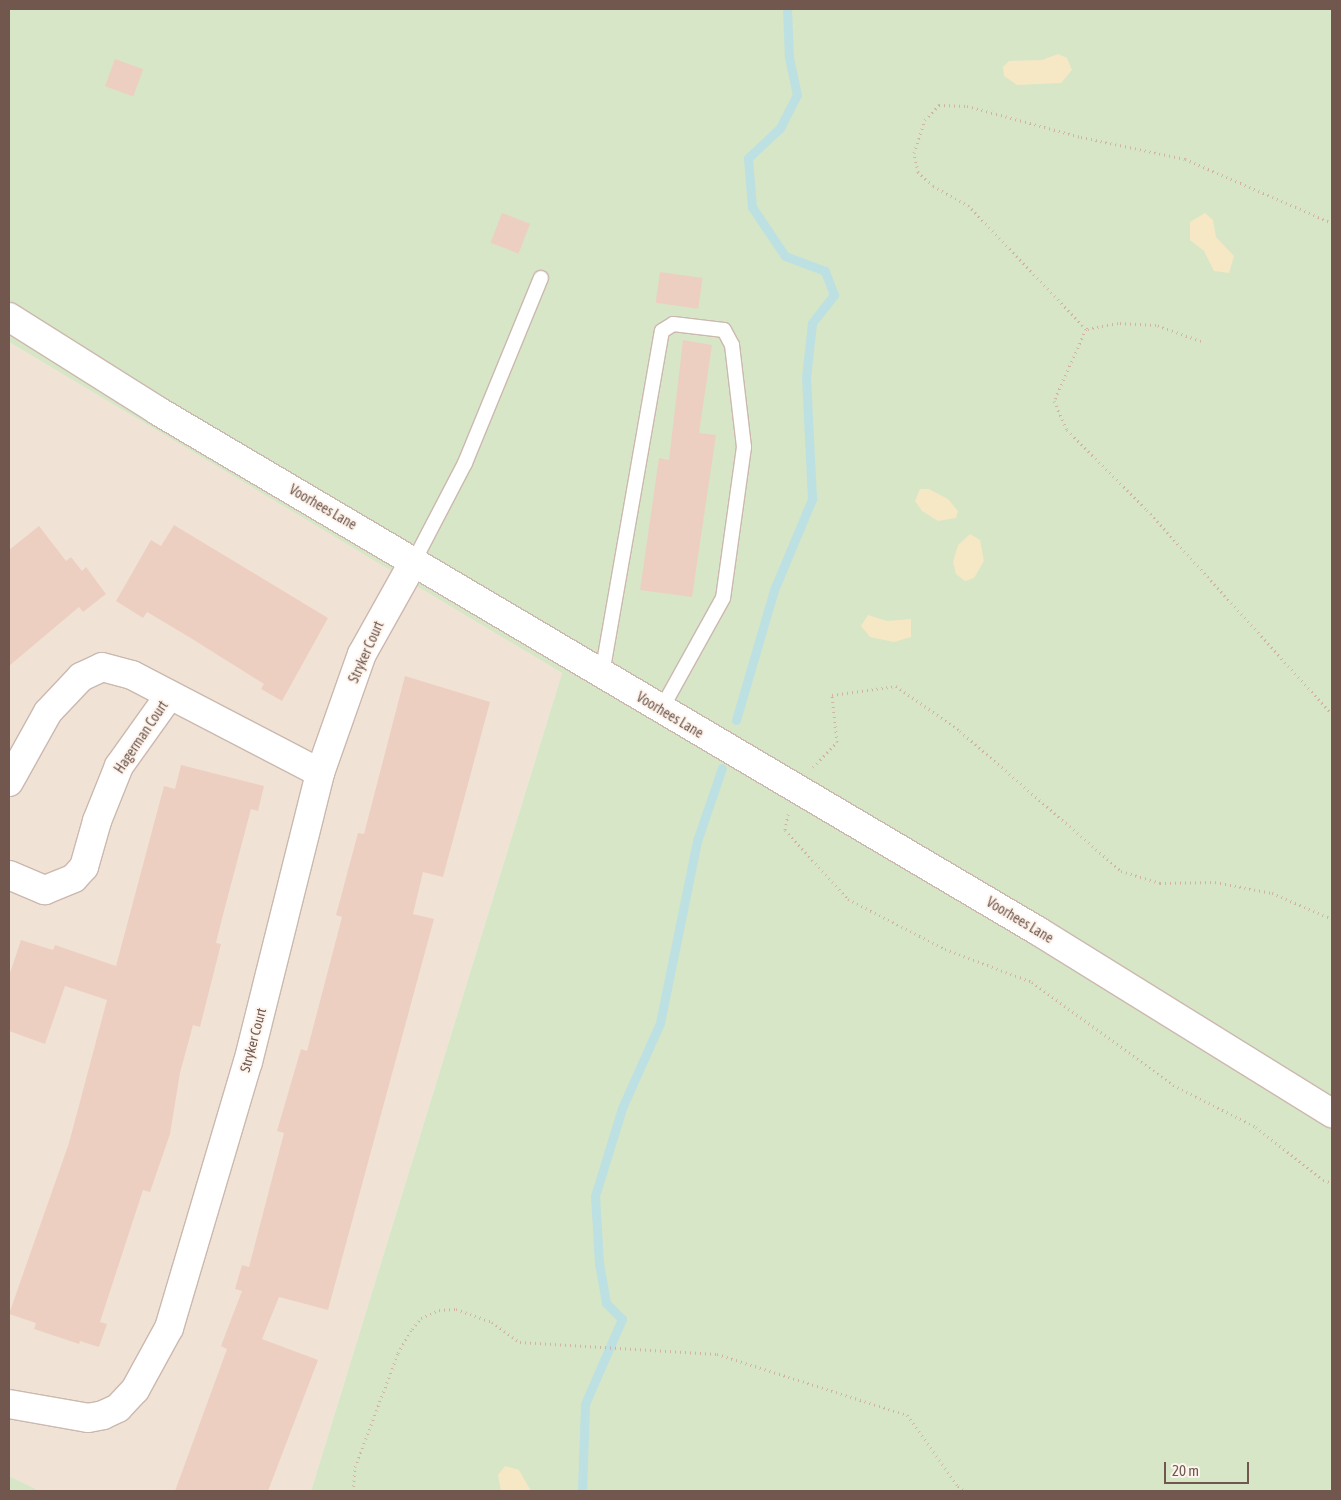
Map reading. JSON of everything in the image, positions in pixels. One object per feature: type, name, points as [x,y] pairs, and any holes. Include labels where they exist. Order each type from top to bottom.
[{"type":"street","name":"Voorhees Lane","points":[[9,317],[158,411],[414,560],[792,788],[1038,931],[1332,1113]]},
{"type":"street","name":"Stryker Court","points":[[9,1404],[88,1418],[103,1415],[118,1408],[135,1390],[169,1328],[190,1267],[248,1062],[320,773],[362,654],[414,560]]},
{"type":"street","name":"Hagerman Court","points":[[9,782],[48,712],[91,671],[116,668],[320,773]]},
{"type":"street","name":"Hagerman Court","points":[[9,876],[45,890],[74,878],[84,866],[96,821],[119,766],[169,696]]},
{"type":"lane","points":[[414,560],[465,463],[541,278]]},
{"type":"lane","points":[[602,674],[662,331],[674,324],[724,330],[732,345],[744,447],[723,598],[661,710]]},
{"type":"path","points":[[1086,329],[969,206],[933,186],[918,172],[914,153],[925,120],[939,105],[967,106],[1081,137],[1184,159],[1332,223]]},
{"type":"path","points":[[1086,329],[1118,323],[1156,325],[1201,341]]},
{"type":"path","points":[[1086,329],[1054,401],[1067,430],[1147,510],[1332,714]]},
{"type":"path","points":[[1332,919],[1272,893],[1215,882],[1160,883],[1121,871],[960,731],[896,686],[832,695],[837,742],[792,788],[785,830],[848,899],[945,949],[1032,982],[1173,1085],[1256,1127],[1323,1180],[1332,1183]]},
{"type":"path","points":[[353,1491],[356,1467],[398,1353],[422,1318],[438,1310],[456,1309],[492,1322],[520,1342],[631,1348],[738,1358],[907,1415],[958,1486],[965,1491]]},
{"type":"shaded area","points":[[9,342],[562,673],[311,1491],[40,1491],[9,1476]]},
{"type":"green space","points":[[9,9],[1332,9],[1332,1491],[311,1491],[562,673],[9,342]]},
{"type":"green space","points":[[9,1476],[40,1491],[9,1491]]},
{"type":"sand","points":[[1058,54],[1067,58],[1072,70],[1061,83],[1017,85],[1004,76],[1003,67],[1009,61],[1042,60]]},
{"type":"sand","points":[[1205,213],[1213,220],[1216,237],[1234,256],[1229,273],[1214,271],[1204,251],[1190,240],[1190,222]]},
{"type":"sand","points":[[920,489],[929,489],[948,499],[958,511],[956,518],[938,521],[922,511],[915,501]]},
{"type":"sand","points":[[970,534],[980,540],[984,561],[974,578],[965,581],[956,574],[953,562],[958,545]]},
{"type":"sand","points":[[868,615],[887,621],[911,619],[911,637],[894,642],[870,637],[861,626]]},
{"type":"sand","points":[[505,1466],[519,1470],[531,1491],[501,1491],[498,1475]]},
{"type":"building","points":[[115,59],[143,69],[133,97],[105,86]]},
{"type":"building","points":[[502,213],[530,224],[519,254],[491,243]]},
{"type":"building","points":[[660,272],[703,278],[698,309],[656,303]]},
{"type":"building","points":[[683,340],[712,345],[699,433],[716,435],[692,597],[640,590],[659,458],[669,460]]},
{"type":"building","points":[[174,525],[328,618],[282,701],[261,689],[264,684],[189,637],[147,612],[143,618],[116,601],[151,540],[161,546]]},
{"type":"building","points":[[39,526],[66,561],[71,557],[82,571],[86,567],[106,594],[83,612],[79,607],[9,666],[9,550]]},
{"type":"building","points":[[405,676],[490,702],[443,877],[423,872],[413,914],[434,919],[328,1310],[279,1297],[262,1339],[318,1360],[268,1491],[175,1491],[227,1349],[221,1346],[242,1291],[235,1289],[242,1265],[249,1267],[284,1133],[277,1131],[301,1049],[307,1051],[342,917],[336,915],[358,833],[364,834]]},
{"type":"building","points":[[181,765],[264,786],[258,811],[251,809],[216,943],[221,944],[200,1027],[193,1025],[180,1073],[170,1134],[150,1192],[143,1190],[100,1322],[107,1324],[99,1347],[80,1341],[79,1344],[34,1329],[36,1323],[9,1314],[69,1143],[107,1000],[65,986],[45,1044],[9,1031],[9,976],[21,940],[53,950],[55,945],[116,966],[164,786],[175,789]]},
{"type":"waterway","points":[[736,720],[774,590],[812,499],[806,378],[812,323],[834,295],[825,271],[785,256],[752,207],[748,158],[780,128],[797,95],[789,57],[787,9]]},
{"type":"waterway","points":[[582,1491],[585,1404],[622,1319],[606,1303],[599,1263],[595,1196],[622,1108],[660,1023],[697,841],[722,768]]}]
